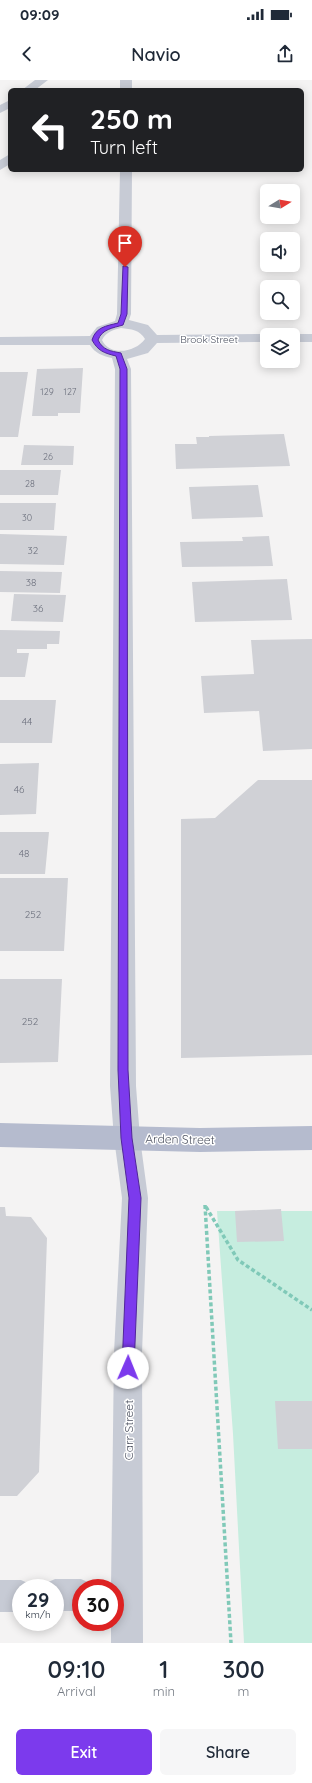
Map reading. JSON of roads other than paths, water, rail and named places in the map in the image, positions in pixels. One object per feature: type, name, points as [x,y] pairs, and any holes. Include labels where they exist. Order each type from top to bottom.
[{"type":"main road","name":"Arden Street","points":[[0,1135],[200,1140],[312,1138]]},
{"type":"street","points":[[31,88],[42,80]]},
{"type":"street","points":[[0,166],[8,160]]},
{"type":"street","points":[[121,324],[124,314],[126,172]]},
{"type":"street","points":[[121,324],[139,326],[146,330],[152,339],[150,344],[135,354],[118,355],[105,351],[99,347],[95,340],[97,334],[104,328],[121,324]]},
{"type":"street","name":"Brook Street","points":[[152,339],[260,338]]},
{"type":"street","points":[[300,338],[312,338]]},
{"type":"street","points":[[0,341],[95,340]]},
{"type":"street","name":"Carr Street","points":[[118,355],[124,369],[123,1070],[127,1138],[135,1198],[128,1353],[121,1579]]},
{"type":"street","points":[[0,1596],[12,1596]]},
{"type":"street","name":"Carr Street","points":[[124,1624],[126,1643]]}]
